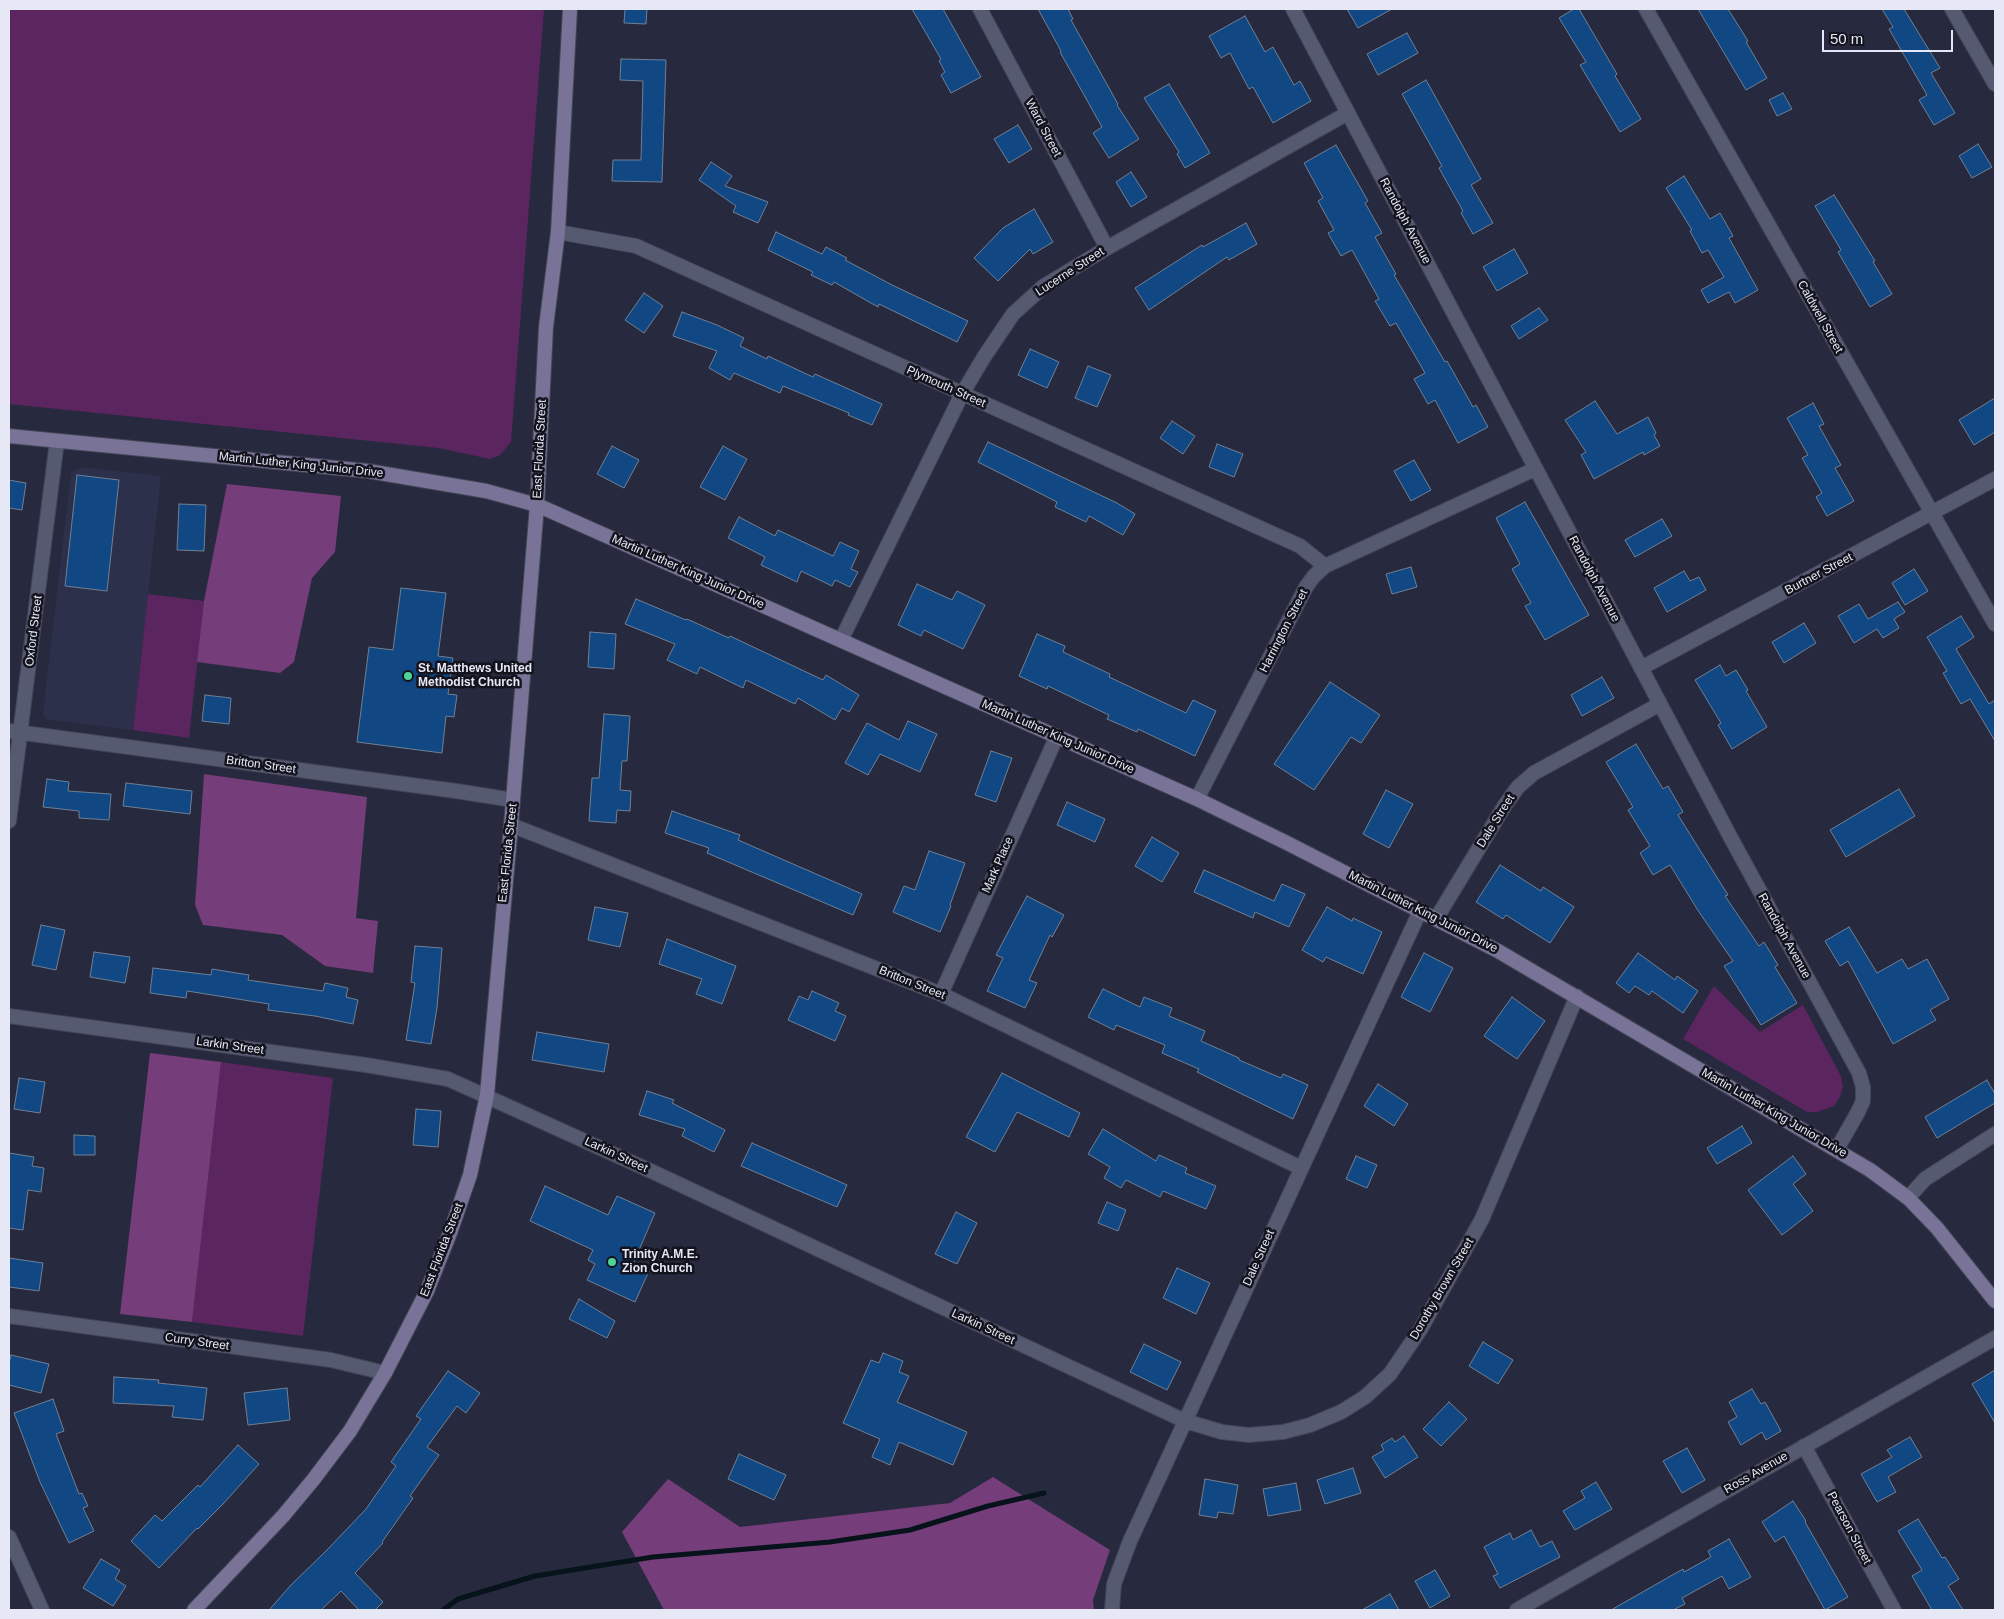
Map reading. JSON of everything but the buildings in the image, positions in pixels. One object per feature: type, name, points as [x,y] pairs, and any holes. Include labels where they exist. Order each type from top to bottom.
[{"type":"main road","name":"East Florida Street","points":[[194,1610],[283,1516],[313,1480],[350,1430],[385,1373],[427,1292],[450,1234],[470,1175],[487,1095],[511,825],[537,505],[546,327],[558,232],[570,9]]},
{"type":"main road","name":"Martin Luther King Junior Drive","points":[[9,436],[368,471],[486,490],[537,505],[1197,799],[1498,950],[1870,1170],[1908,1198],[1937,1228],[1995,1301]]},
{"type":"street","name":"Ward Street","points":[[980,9],[1107,248]]},
{"type":"street","name":"Randolph Avenue","points":[[1293,9],[1660,704],[1859,1073],[1863,1087],[1863,1101],[1837,1150]]},
{"type":"street","name":"Caldwell Street","points":[[1646,9],[1995,624]]},
{"type":"street","points":[[1952,9],[1995,84]]},
{"type":"street","name":"Lucerne Street","points":[[841,640],[962,394],[984,356],[1013,314],[1044,286],[1107,248],[1348,113]]},
{"type":"street","name":"Plymouth Street","points":[[558,232],[636,246],[1300,546],[1325,566]]},
{"type":"street","name":"Oxford Street","points":[[9,821],[15,732],[57,441]]},
{"type":"street","name":"Harrington Street","points":[[1197,799],[1306,587],[1314,576],[1325,566],[1535,469]]},
{"type":"street","name":"Burtner Street","points":[[1641,668],[1933,514],[1995,479]]},
{"type":"street","name":"Dale Street","points":[[1436,919],[1505,805],[1518,787],[1534,773],[1660,704]]},
{"type":"street","name":"Britton Street","points":[[15,732],[513,800]]},
{"type":"street","name":"Mark Place","points":[[941,994],[1056,736]]},
{"type":"street","name":"Britton Street","points":[[511,825],[941,994],[1301,1168]]},
{"type":"street","name":"Dale Street","points":[[1112,1610],[1114,1584],[1130,1541],[1420,911]]},
{"type":"street","name":"Dorothy Brown Street","points":[[1185,1421],[1222,1432],[1249,1434],[1283,1432],[1310,1425],[1341,1412],[1365,1397],[1390,1374],[1420,1330],[1482,1218],[1577,996]]},
{"type":"street","name":"Larkin Street","points":[[9,1016],[366,1065],[448,1079],[487,1095],[1185,1421]]},
{"type":"street","points":[[1908,1198],[1925,1179],[1995,1134]]},
{"type":"street","name":"Curry Street","points":[[9,1316],[331,1360],[385,1373]]},
{"type":"street","name":"Ross Avenue","points":[[1517,1610],[1995,1338]]},
{"type":"street","name":"Pearson Street","points":[[1804,1446],[1894,1610]]},
{"type":"street","points":[[9,1537],[42,1610]]},
{"type":"shaded area","points":[[9,9],[544,9],[511,442],[500,455],[490,459],[439,448],[9,404]]},
{"type":"shaded area","points":[[81,467],[161,476],[133,730],[46,719],[43,713],[71,473]]},
{"type":"shaded area","points":[[227,484],[341,496],[335,552],[312,578],[294,662],[280,673],[197,662],[204,601]]},
{"type":"shaded area","points":[[148,594],[204,601],[189,738],[133,730]]},
{"type":"shaded area","points":[[204,774],[367,797],[356,918],[378,921],[373,973],[325,966],[282,935],[203,925],[195,905]]},
{"type":"shaded area","points":[[1714,986],[1760,1032],[1803,1005],[1841,1076],[1843,1087],[1840,1097],[1834,1106],[1817,1112],[1807,1112],[1683,1039]]},
{"type":"shaded area","points":[[150,1053],[221,1062],[192,1322],[120,1314]]},
{"type":"shaded area","points":[[221,1062],[333,1078],[303,1336],[192,1322]]},
{"type":"shaded area","points":[[993,1477],[1110,1550],[1093,1600],[1094,1610],[664,1610],[622,1532],[668,1479],[740,1527],[950,1503]]},
{"type":"waterway","points":[[443,1610],[458,1599],[535,1576],[653,1557],[830,1542],[910,1530],[988,1506],[1044,1493]]},
{"type":"place","name":"St. Matthews United Methodist Church","points":[[408,676]]},
{"type":"place","name":"Trinity A.M.E. Zion Church","points":[[612,1262]]}]
